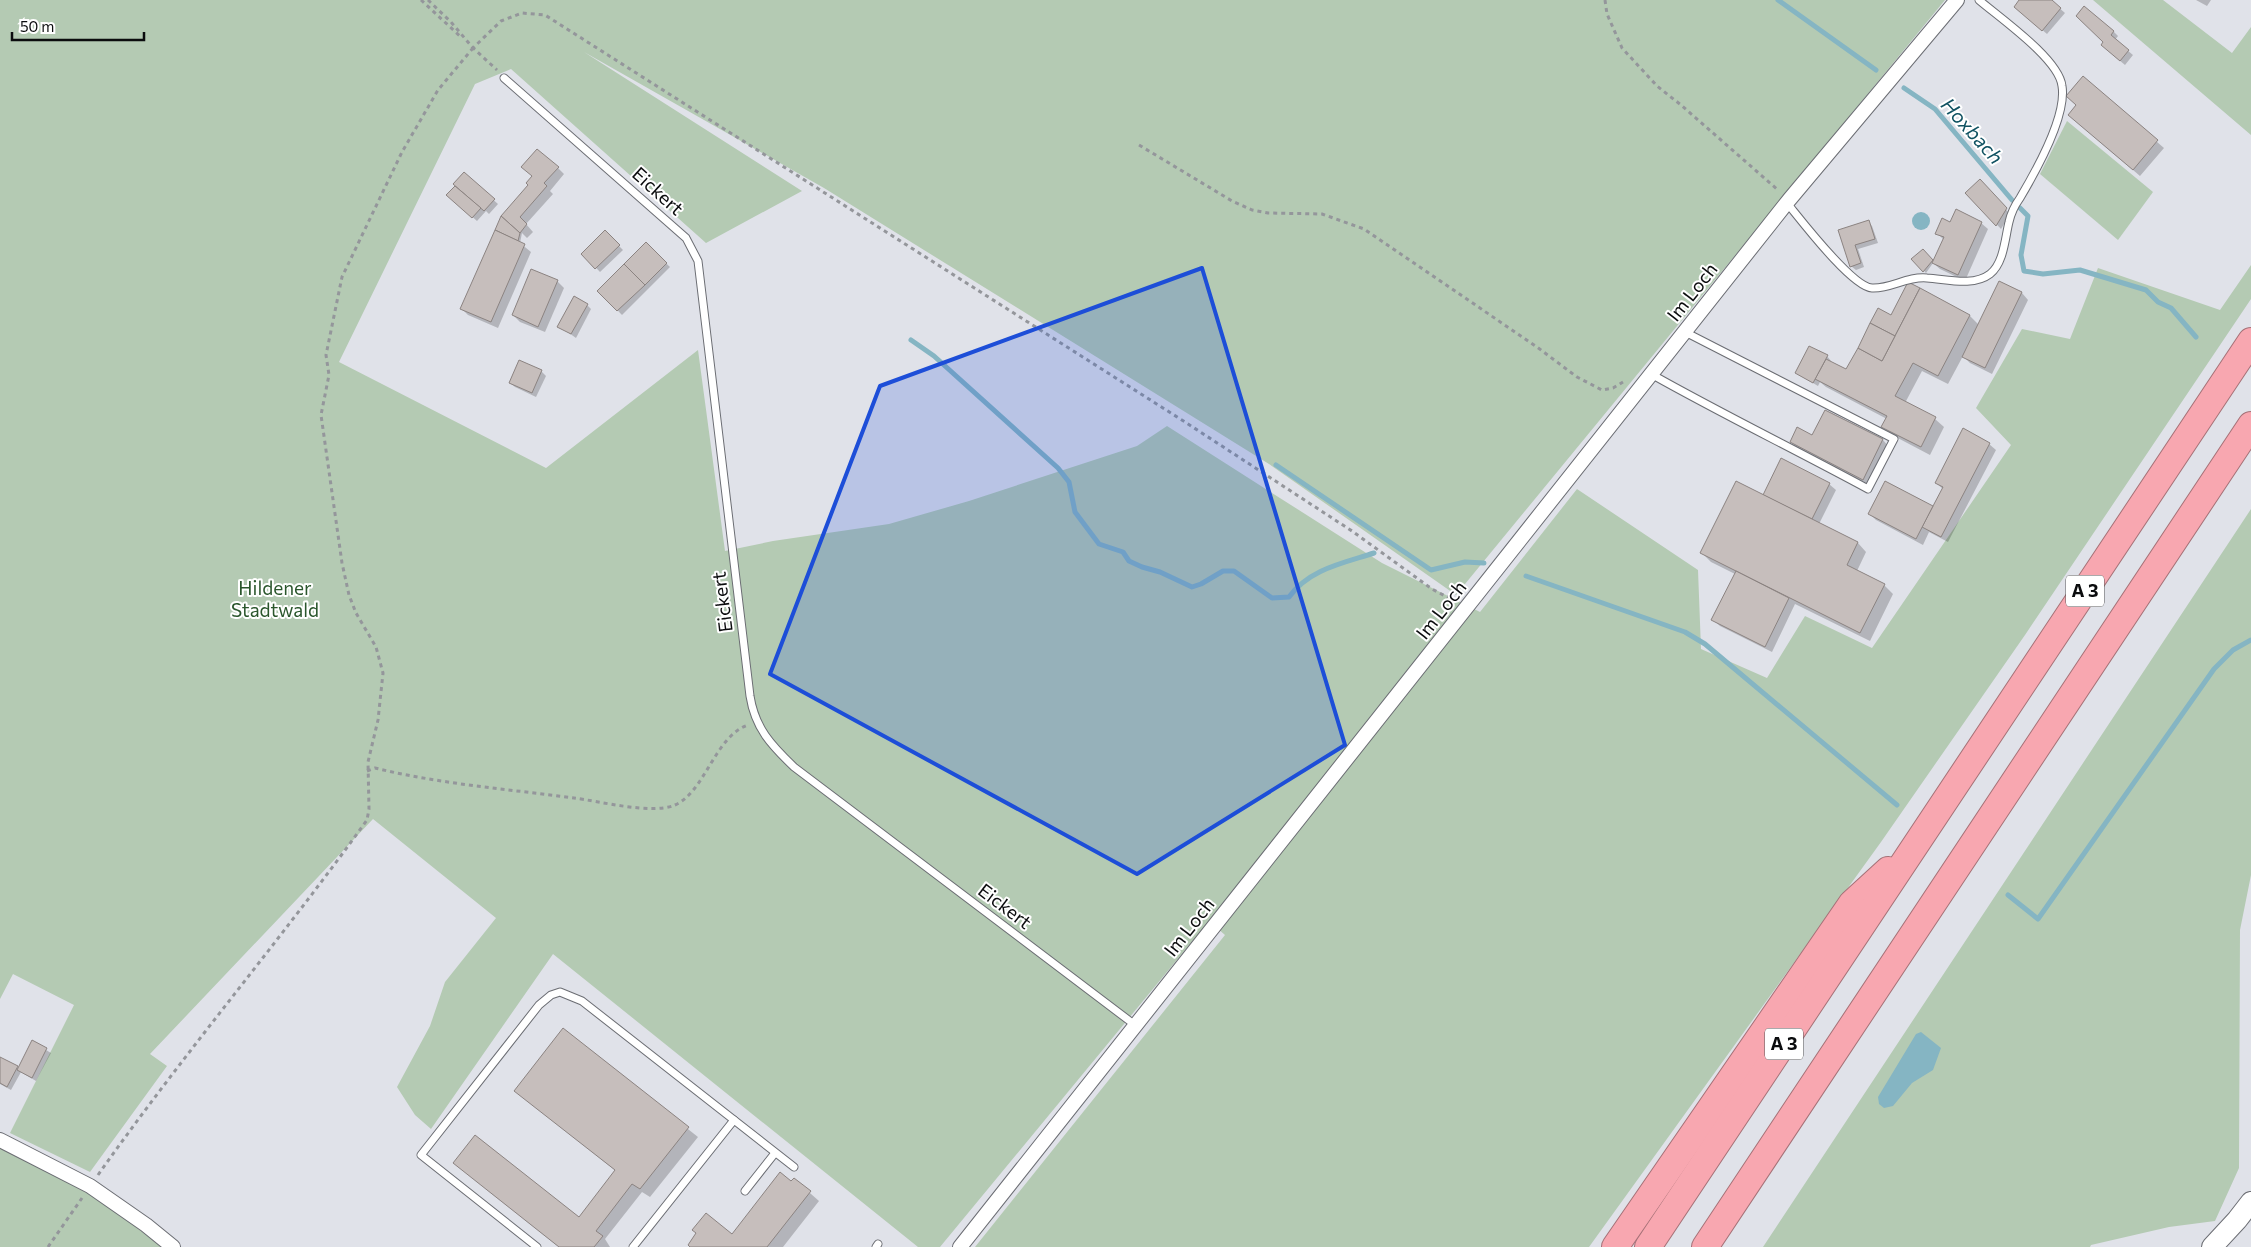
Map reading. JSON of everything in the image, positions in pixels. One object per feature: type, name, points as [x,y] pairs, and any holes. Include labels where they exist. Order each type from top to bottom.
[{"type":"highway","name":"A 3","points":[[1648,1247],[2251,341]]},
{"type":"highway","name":"A 3","points":[[1705,1247],[2251,425]]},
{"type":"highway","points":[[1615,1247],[1852,903],[1919,841]]},
{"type":"highway","points":[[1720,1247],[1779,1138]]},
{"type":"main road","points":[[2212,1247],[2238,1220],[2251,1202]]},
{"type":"street","name":"Im Loch","points":[[960,1247],[1788,202],[1957,0]]},
{"type":"street","points":[[0,1140],[90,1186],[146,1225],[173,1247]]},
{"type":"lane","points":[[1788,202],[1849,275],[1864,286],[1879,287],[1910,277],[1978,280],[1990,274],[1998,264],[2013,210],[2049,143],[2062,103],[2062,85],[2058,74],[2045,56],[1979,0]]},
{"type":"lane","name":"Eickert","points":[[504,78],[686,238],[698,261],[750,696],[756,722],[776,750],[794,767],[1135,1025]]},
{"type":"lane","points":[[1651,374],[1727,417],[1784,444],[1868,489],[1894,439],[1685,332]]},
{"type":"lane","points":[[537,1247],[421,1155],[540,1005],[551,995],[560,992],[582,1001],[794,1167]]},
{"type":"lane","points":[[633,1247],[734,1120]]},
{"type":"lane","points":[[745,1191],[775,1152]]},
{"type":"path","points":[[421,0],[504,78]]},
{"type":"path","points":[[428,0],[451,22],[473,48]]},
{"type":"path","points":[[1605,0],[1609,22],[1622,48],[1656,86],[1681,105],[1788,202]]},
{"type":"path","points":[[48,1247],[169,1075],[327,875],[367,820],[369,809],[367,771],[378,720],[383,673],[376,647],[356,614],[342,563],[321,415],[329,375],[326,355],[342,277],[402,152],[438,90],[473,48],[501,21],[522,13],[545,15],[861,218],[1185,422],[1352,531],[1432,589],[1447,596],[1462,596]]},
{"type":"path","points":[[1139,145],[1232,201],[1252,210],[1268,213],[1322,214],[1364,229],[1592,386],[1602,390],[1613,388],[1644,373],[1651,374]]},
{"type":"path","points":[[367,771],[375,768],[461,785],[537,793],[630,807],[667,808],[684,800],[692,792],[712,760],[736,732],[744,726],[756,722]]},
{"type":"highlighted area","points":[[1202,268],[1345,745],[1137,874],[770,674],[880,386]]},
{"type":"green space","name":"Hildener Stadtwald","points":[[0,0],[1945,0],[1456,595],[1269,464],[824,188],[584,52],[802,191],[706,243],[511,69],[475,84],[339,362],[546,468],[698,350],[725,551],[773,541],[889,524],[969,501],[1137,446],[1167,426],[1382,563],[1480,612],[1577,489],[1698,570],[1701,649],[1767,678],[1805,616],[1872,648],[2011,445],[1976,408],[2022,329],[2070,339],[2098,268],[2220,310],[2251,265],[2251,299],[2025,635],[1881,842],[1589,1247],[975,1247],[1225,935],[1209,921],[940,1247],[918,1247],[553,954],[431,1129],[415,1115],[397,1087],[430,1026],[445,982],[496,918],[373,819],[150,1054],[167,1066],[90,1172],[10,1133],[74,1005],[13,974],[0,999]]},
{"type":"green space","points":[[2093,0],[2163,0],[2232,53],[2251,27],[2251,135]]},
{"type":"green space","points":[[2067,121],[2153,192],[2118,240],[2040,174]]},
{"type":"green space","points":[[2251,509],[2251,875],[2240,930],[2239,1168],[2215,1221],[2169,1227],[2091,1245],[2090,1247],[1763,1247]]},
{"type":"green space","points":[[0,1144],[81,1185],[162,1247],[0,1247]]},
{"type":"water","points":[[1917,212],[1925,212],[1930,217],[1928,228],[1917,230],[1912,225],[1912,217]]},
{"type":"water","points":[[1921,1032],[1941,1048],[1933,1070],[1912,1083],[1893,1106],[1884,1108],[1879,1104],[1878,1097],[1916,1034]]},
{"type":"building","points":[[2019,0],[2052,0],[2061,8],[2042,31],[2014,7]]},
{"type":"building","points":[[2084,6],[2114,31],[2111,35],[2129,50],[2120,61],[2101,45],[2103,42],[2076,16]]},
{"type":"building","points":[[2083,76],[2158,140],[2133,170],[2068,115],[2076,105],[2066,96]]},
{"type":"building","points":[[537,149],[559,167],[544,183],[547,186],[520,217],[527,224],[520,233],[501,216],[528,185],[526,183],[532,176],[521,167]]},
{"type":"building","points":[[464,172],[495,199],[484,211],[453,184]]},
{"type":"building","points":[[1980,179],[2007,208],[1996,226],[1965,193]]},
{"type":"building","points":[[455,186],[481,208],[472,218],[446,195]]},
{"type":"building","points":[[1956,209],[1982,222],[1958,275],[1932,263],[1944,237],[1935,234],[1942,218],[1950,222]]},
{"type":"building","points":[[501,216],[520,233],[518,241],[495,230]]},
{"type":"building","points":[[1869,220],[1875,239],[1855,245],[1861,263],[1850,267],[1838,230]]},
{"type":"building","points":[[495,230],[525,244],[491,322],[460,309]]},
{"type":"building","points":[[605,230],[620,245],[595,269],[581,254]]},
{"type":"building","points":[[646,242],[667,263],[645,285],[624,264]]},
{"type":"building","points":[[1923,249],[1933,260],[1923,272],[1911,259]]},
{"type":"building","points":[[624,264],[645,285],[617,311],[597,291]]},
{"type":"building","points":[[531,269],[558,280],[538,327],[512,315]]},
{"type":"building","points":[[1999,281],[2022,292],[1985,368],[1962,357]]},
{"type":"building","points":[[1908,282],[1920,288],[1895,336],[1870,323],[1878,308],[1891,315]]},
{"type":"building","points":[[1920,288],[1970,315],[1938,376],[1913,363],[1895,396],[1936,417],[1921,447],[1881,427],[1887,416],[1815,379],[1826,359],[1846,369],[1858,348],[1882,361]]},
{"type":"building","points":[[574,296],[588,304],[571,334],[557,327]]},
{"type":"building","points":[[1870,323],[1895,336],[1882,361],[1858,348]]},
{"type":"building","points":[[1809,346],[1828,355],[1813,383],[1795,373]]},
{"type":"building","points":[[519,360],[542,370],[532,393],[509,383]]},
{"type":"building","points":[[1825,410],[1883,439],[1863,480],[1790,442],[1797,427],[1812,435]]},
{"type":"building","points":[[1963,428],[1990,443],[1941,537],[1922,527],[1943,487],[1935,483]]},
{"type":"building","points":[[1781,458],[1830,483],[1812,519],[1763,495]]},
{"type":"building","points":[[1736,481],[1858,542],[1847,565],[1885,584],[1860,633],[1700,553]]},
{"type":"building","points":[[1885,481],[1933,506],[1916,539],[1868,514]]},
{"type":"building","points":[[1736,571],[1789,598],[1765,647],[1711,620]]},
{"type":"building","points":[[563,1028],[689,1127],[640,1189],[632,1184],[596,1231],[603,1236],[594,1247],[559,1247],[453,1163],[475,1135],[579,1217],[615,1170],[514,1091]]},
{"type":"building","points":[[32,1040],[47,1048],[32,1078],[17,1070]]},
{"type":"building","points":[[0,1057],[18,1066],[7,1087],[0,1083]]},
{"type":"building","points":[[780,1172],[791,1181],[794,1178],[811,1191],[767,1247],[690,1247],[688,1245],[696,1233],[692,1230],[706,1213],[732,1234]]},
{"type":"waterway","name":"Hoxbach","points":[[1778,0],[1876,70]]},
{"type":"waterway","name":"Hoxbach","points":[[1904,88],[1935,109],[2012,200]]},
{"type":"waterway","name":"Hoxbach","points":[[2020,208],[2028,216],[2021,255],[2024,271],[2043,274],[2080,270],[2146,290],[2158,302],[2171,308],[2196,337]]},
{"type":"waterway","points":[[911,340],[934,356],[1058,468],[1069,482],[1075,512],[1099,544],[1123,552],[1129,561],[1142,567],[1160,572],[1192,587],[1223,571],[1234,571],[1272,598],[1289,597],[1297,587],[1317,573],[1374,553]]},
{"type":"waterway","points":[[1276,465],[1431,570],[1465,562],[1484,563]]},
{"type":"waterway","points":[[1526,576],[1685,632],[1705,644],[1897,805]]},
{"type":"waterway","points":[[2008,895],[2038,919],[2214,669],[2233,650],[2251,640]]}]
